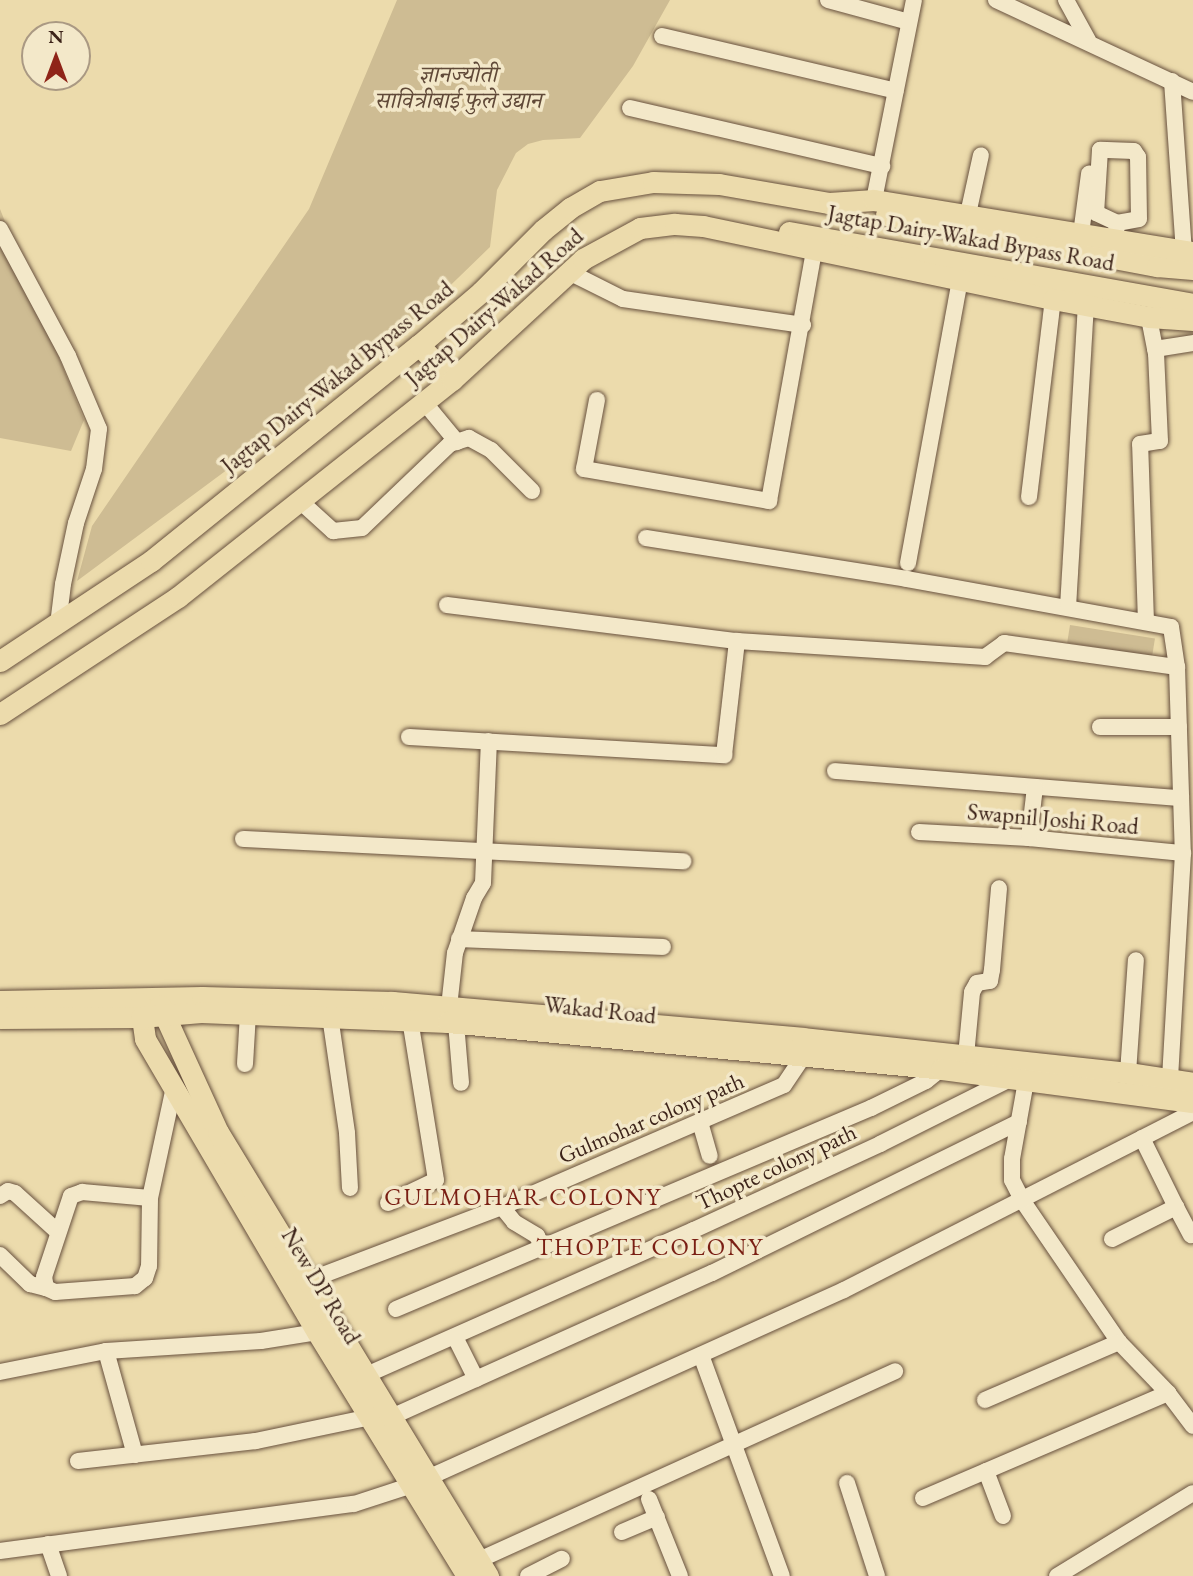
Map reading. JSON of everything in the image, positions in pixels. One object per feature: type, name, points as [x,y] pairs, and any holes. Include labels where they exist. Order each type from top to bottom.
[{"type":"main road","name":"Jagtap Dairy-Wakad Bypass Road","points":[[0,660],[151,561],[419,345],[481,292],[543,230],[570,208],[600,191],[653,182],[719,184],[829,202]]},
{"type":"main road","points":[[829,202],[874,200],[1081,234],[1116,231],[1190,257]]},
{"type":"main road","points":[[829,202],[1131,262],[1190,257]]},
{"type":"main road","name":"Jagtap Dairy-Wakad Road","points":[[0,714],[178,597],[452,380],[597,249],[640,228],[675,224],[739,233],[814,251],[1053,299],[1149,317],[1193,320]]},
{"type":"main road","name":"Jagtap Dairy-Wakad Bypass Road","points":[[739,233],[786,232],[833,239],[1193,304]]},
{"type":"main road","points":[[419,345],[452,380]]},
{"type":"main road","name":"Wakad Road","points":[[0,1018],[286,998],[803,1057],[1022,1074],[1128,1073],[1193,1083]]},
{"type":"main road","name":"Wakad Road","points":[[0,1001],[410,1020],[451,1017],[802,1038],[966,1056],[1022,1074],[1193,1102]]},
{"type":"main road","name":"New DP Road","points":[[151,1008],[145,1039],[317,1332],[380,1418],[478,1571]]},
{"type":"main road","name":"New DP Road","points":[[151,1008],[218,1132],[364,1376],[380,1418]]},
{"type":"street","points":[[828,0],[909,22]]},
{"type":"street","points":[[874,200],[914,0]]},
{"type":"street","points":[[996,0],[1087,40],[1193,92]]},
{"type":"street","points":[[1066,0],[1087,40]]},
{"type":"street","points":[[662,36],[896,91]]},
{"type":"street","points":[[1172,81],[1190,257]]},
{"type":"street","points":[[630,108],[882,166]]},
{"type":"street","points":[[1081,234],[1092,147]]},
{"type":"street","points":[[1100,150],[1134,151],[1138,157],[1139,219],[1116,231],[1096,213],[1100,150]]},
{"type":"street","points":[[968,214],[981,155]]},
{"type":"street","points":[[0,229],[68,356],[99,429],[94,469],[76,523],[58,623]]},
{"type":"street","points":[[597,400],[584,469],[769,501],[803,325],[814,251]]},
{"type":"street","points":[[569,272],[622,299],[803,325]]},
{"type":"street","points":[[908,563],[960,281]]},
{"type":"street","points":[[1029,497],[1053,299]]},
{"type":"street","points":[[1069,607],[1086,305]]},
{"type":"street","points":[[1146,622],[1140,444],[1160,441],[1155,349],[1149,317]]},
{"type":"street","points":[[1155,349],[1193,344]]},
{"type":"street","points":[[424,402],[457,442]]},
{"type":"street","points":[[300,501],[333,531],[362,528],[450,444],[469,438],[491,450],[532,491]]},
{"type":"street","points":[[646,538],[1069,607],[1171,627],[1177,667],[1184,853],[1170,1079]]},
{"type":"street","points":[[447,605],[737,641],[985,657],[1004,643],[1177,667]]},
{"type":"street","points":[[409,737],[724,755],[737,641]]},
{"type":"street","points":[[1100,727],[1179,727]]},
{"type":"street","points":[[461,1083],[451,1017],[459,939],[483,883],[489,741]]},
{"type":"street","points":[[835,771],[1181,798]]},
{"type":"street","points":[[1029,838],[1035,787]]},
{"type":"street","name":"Swapnil Joshi Road","points":[[919,832],[1029,838],[1184,853]]},
{"type":"street","points":[[243,839],[683,861]]},
{"type":"street","points":[[966,1056],[972,992],[977,983],[990,981],[999,888]]},
{"type":"street","points":[[459,939],[663,947]]},
{"type":"street","points":[[1128,1073],[1136,960]]},
{"type":"street","points":[[245,1064],[247,1013]]},
{"type":"street","points":[[330,1016],[346,1133],[350,1188]]},
{"type":"street","points":[[388,1203],[436,1180],[410,1020]]},
{"type":"street","name":"Gulmohar colony path","points":[[307,1282],[502,1207],[784,1085],[803,1057]]},
{"type":"street","points":[[396,1309],[858,1113],[907,1091],[941,1069]]},
{"type":"street","points":[[1022,1074],[1012,1180],[1022,1200],[1119,1342],[1168,1393],[1193,1426]]},
{"type":"street","name":"Thopte colony path","points":[[364,1376],[880,1144],[1022,1074]]},
{"type":"street","points":[[0,1255],[30,1284],[55,1292],[135,1286],[145,1279],[149,1266],[150,1198],[174,1087]]},
{"type":"street","points":[[0,1551],[354,1504],[420,1482],[844,1290],[1193,1112]]},
{"type":"street","points":[[700,1122],[710,1156]]},
{"type":"street","points":[[78,1461],[256,1441],[380,1418],[476,1379],[712,1273],[1019,1122]]},
{"type":"street","points":[[1142,1138],[1191,1235]]},
{"type":"street","points":[[0,1196],[8,1191],[15,1193],[58,1232]]},
{"type":"street","points":[[46,1288],[44,1277],[71,1196],[82,1192],[150,1198]]},
{"type":"street","points":[[502,1207],[514,1222],[537,1236],[542,1246]]},
{"type":"street","points":[[1112,1239],[1176,1207]]},
{"type":"street","points":[[0,1372],[106,1351],[261,1341],[317,1332]]},
{"type":"street","points":[[455,1337],[476,1379]]},
{"type":"street","points":[[985,1400],[1119,1342]]},
{"type":"street","points":[[106,1351],[135,1455]]},
{"type":"street","points":[[701,1355],[782,1576]]},
{"type":"street","points":[[478,1571],[734,1442],[895,1371]]},
{"type":"street","points":[[923,1498],[1168,1393]]},
{"type":"street","points":[[986,1471],[1003,1516]]},
{"type":"street","points":[[847,1483],[877,1576]]},
{"type":"street","points":[[1057,1576],[1193,1493]]},
{"type":"street","points":[[649,1499],[680,1576]]},
{"type":"street","points":[[622,1532],[657,1517]]},
{"type":"street","points":[[48,1545],[60,1576]]},
{"type":"street","points":[[528,1576],[562,1559]]},
{"type":"green space","name":"ज्ञानज्योती सावित्रीबाई फुले उद्यान","points":[[397,0],[670,0],[633,66],[580,138],[543,140],[528,144],[516,153],[497,190],[490,247],[426,309],[247,455],[77,581],[92,526],[309,209]]},
{"type":"green space","points":[[0,209],[84,420],[71,451],[0,438]]},
{"type":"green space","points":[[1070,625],[1155,638],[1152,656],[1067,643]]},
{"type":"district","name":"GULMOHAR COLONY","points":[[523,1197]]},
{"type":"district","name":"THOPTE COLONY","points":[[650,1247]]}]
